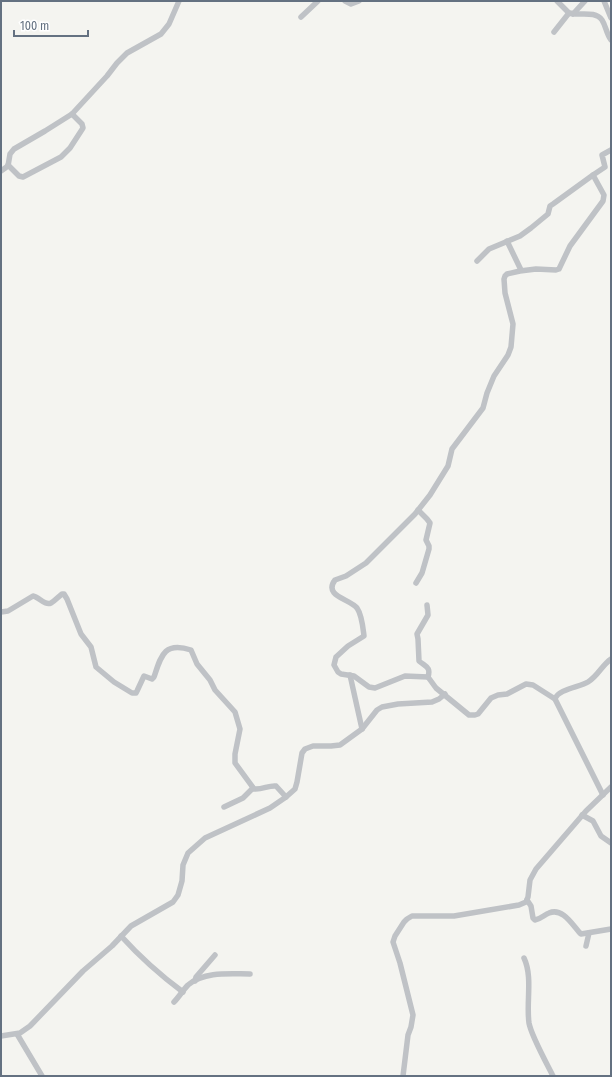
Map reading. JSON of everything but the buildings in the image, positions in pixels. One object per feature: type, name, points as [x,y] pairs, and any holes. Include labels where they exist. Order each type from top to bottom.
[{"type":"street","points":[[1,171],[8,165],[10,154],[14,149],[72,114],[127,53],[161,34],[169,24],[179,1]]},
{"type":"street","points":[[301,17],[318,1]]},
{"type":"street","points":[[345,1],[352,4],[359,1]]},
{"type":"street","points":[[558,1],[571,14],[594,14],[598,16],[602,20],[607,35],[611,40]]},
{"type":"street","points":[[554,32],[585,1]]},
{"type":"street","points":[[604,1],[611,18]]},
{"type":"street","points":[[8,165],[19,176],[23,177],[61,157],[70,148],[83,128],[82,124],[72,114]]},
{"type":"street","points":[[477,260],[489,249],[520,236],[531,228],[548,214],[550,206],[605,167],[602,155],[611,150]]},
{"type":"street","points":[[428,677],[405,676],[375,688],[369,687],[350,675],[341,674],[336,669],[334,665],[336,657],[348,646],[364,636],[361,619],[357,608],[334,593],[332,587],[333,582],[356,570],[366,562],[418,510],[434,491],[448,466],[452,449],[483,408],[494,376],[508,355],[511,347],[513,324],[505,293],[504,279],[507,274],[521,270],[536,268],[559,269],[570,246],[603,201],[604,194],[593,175]]},
{"type":"street","points":[[507,241],[521,270]]},
{"type":"street","points":[[416,583],[422,573],[429,549],[426,539],[430,523],[418,510]]},
{"type":"street","points":[[1,612],[8,611],[32,596],[36,596],[47,604],[51,604],[62,594],[64,594],[81,634],[91,647],[96,667],[114,682],[132,693],[136,693],[144,676],[152,679],[154,678],[162,655],[169,648],[191,650],[197,664],[210,680],[215,690],[235,712],[240,729],[235,754],[235,763],[253,788],[258,790],[276,786],[286,797]]},
{"type":"street","points":[[427,605],[428,615],[417,634],[419,661],[428,666],[430,670],[428,677]]},
{"type":"street","points":[[555,699],[561,692],[589,682],[611,659]]},
{"type":"street","points":[[350,675],[362,730]]},
{"type":"street","points":[[428,677],[436,688],[469,715],[478,714],[491,698],[498,695],[507,694],[526,684],[533,685],[555,699],[603,795]]},
{"type":"street","points":[[1,1036],[17,1034],[30,1026],[83,971],[112,946],[136,922],[173,902],[178,895],[182,881],[183,865],[188,853],[196,845],[205,838],[266,810],[286,797],[294,789],[297,782],[302,753],[305,749],[313,746],[340,745],[362,730],[377,710],[382,707],[398,704],[432,702],[444,694]]},
{"type":"street","points":[[611,787],[582,815],[532,876],[527,900],[531,906],[534,919],[537,920],[550,912],[558,912],[571,921],[581,934],[611,929]]},
{"type":"street","points":[[224,807],[243,798],[253,788]]},
{"type":"street","points":[[582,815],[593,821],[600,836],[611,843]]},
{"type":"street","points":[[403,1076],[408,1035],[413,1016],[400,963],[393,942],[404,922],[412,916],[454,916],[519,905],[527,900]]},
{"type":"street","points":[[586,946],[589,933]]},
{"type":"street","points":[[121,936],[157,973],[183,992]]},
{"type":"street","points":[[195,981],[196,977],[215,955]]},
{"type":"street","points":[[524,958],[527,965],[530,1028],[553,1076]]},
{"type":"street","points":[[174,1002],[188,985],[195,981],[217,975],[250,974]]},
{"type":"street","points":[[17,1034],[42,1076]]}]
